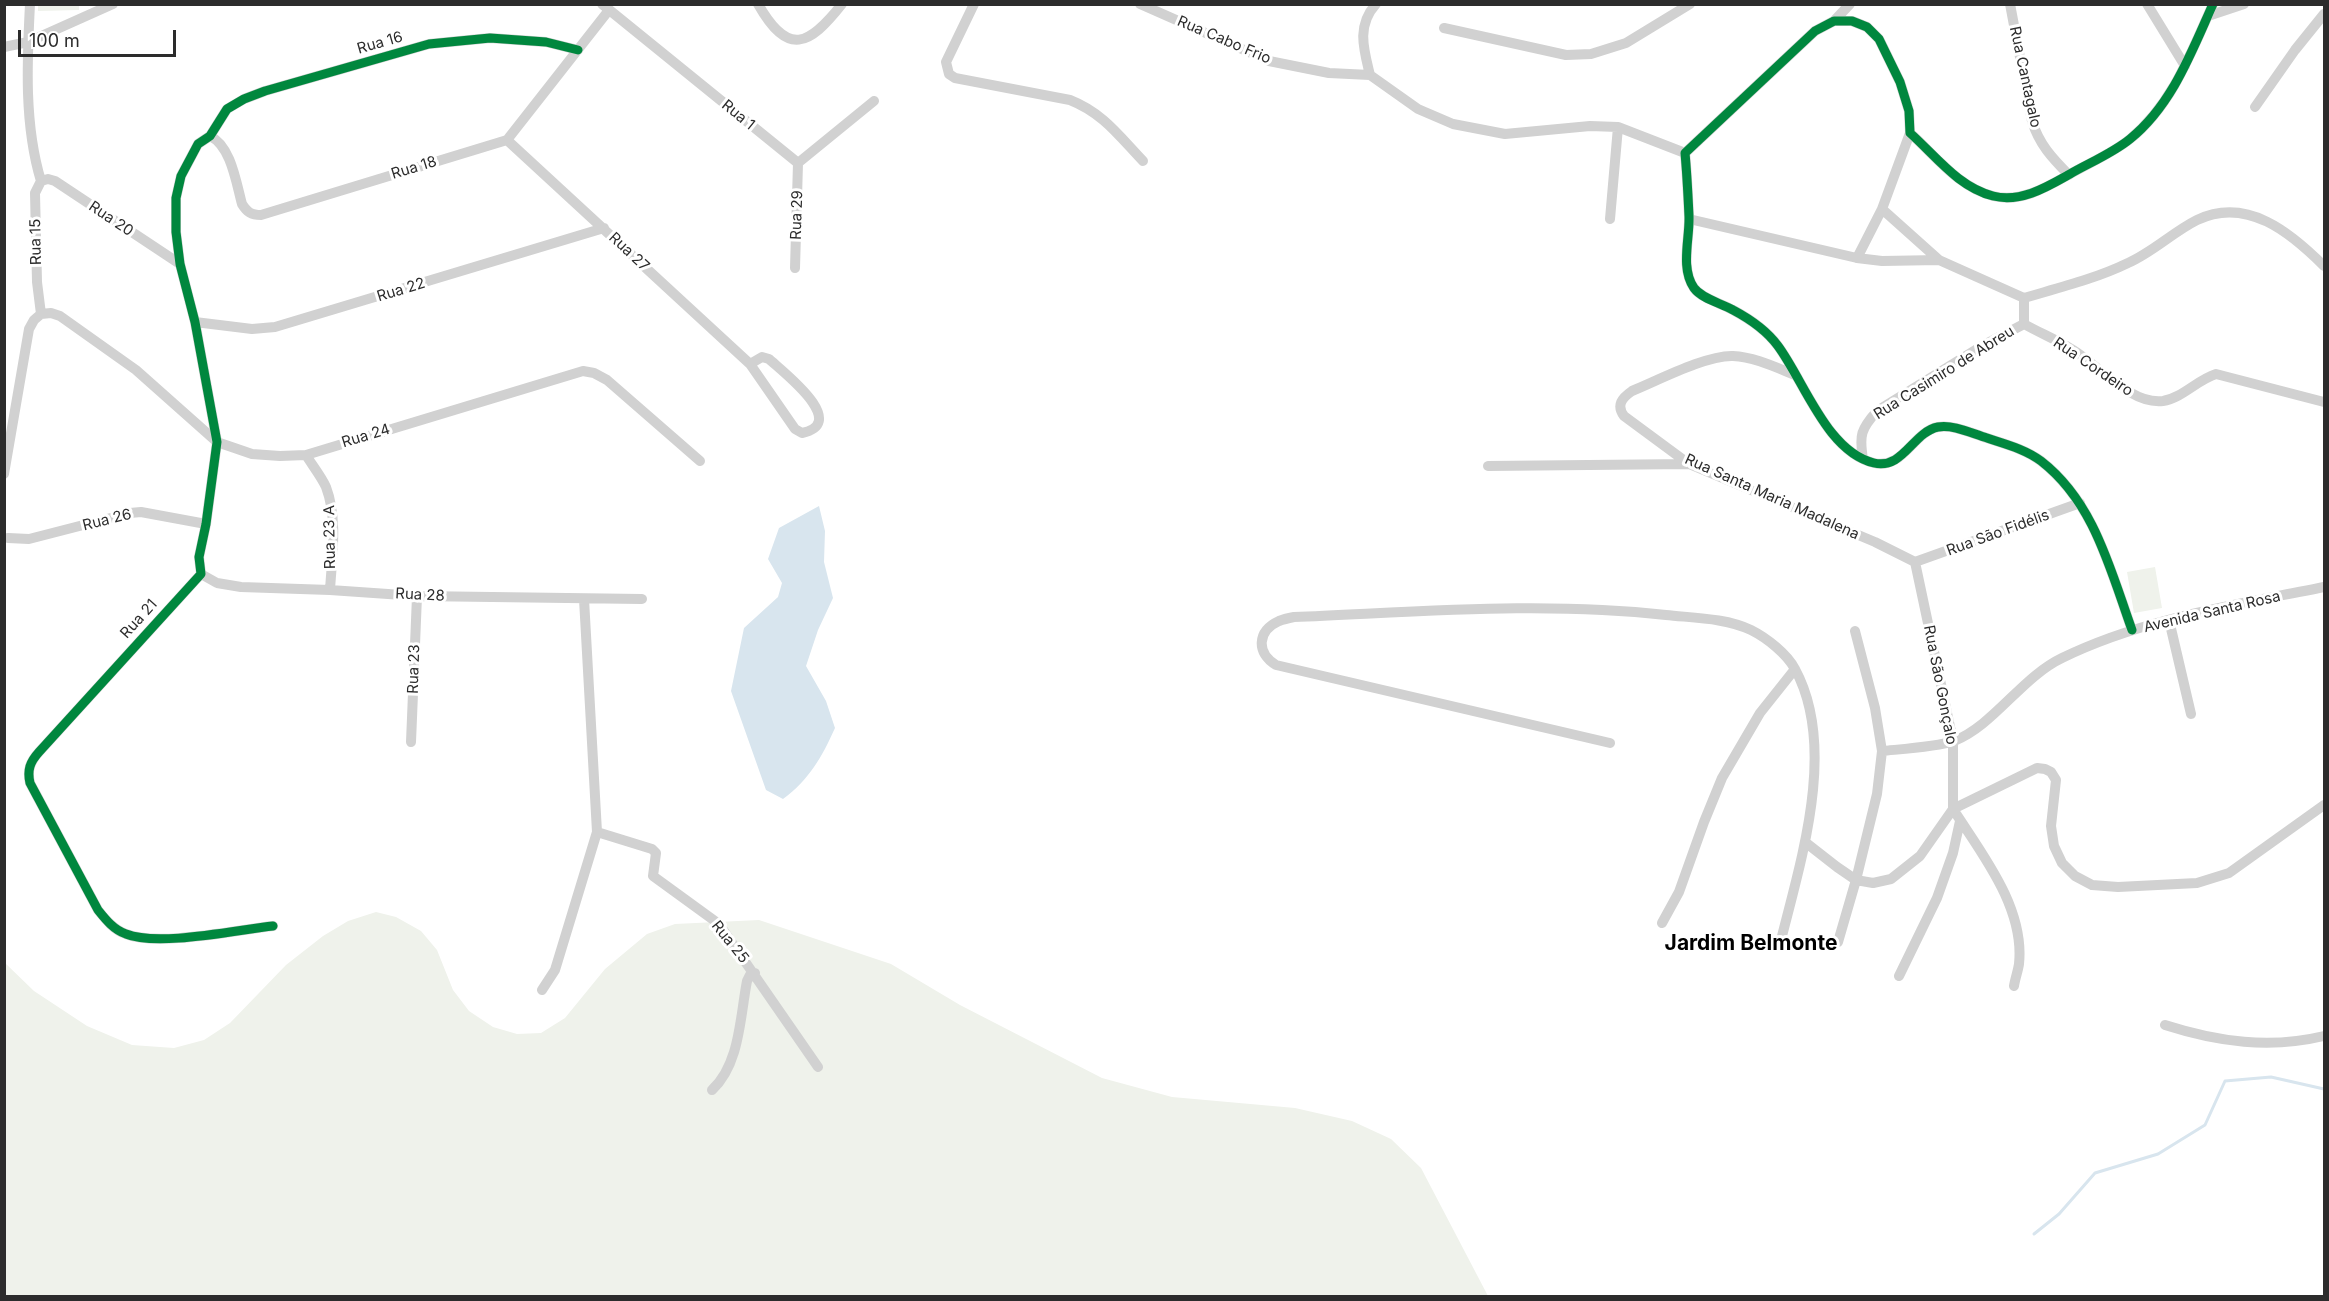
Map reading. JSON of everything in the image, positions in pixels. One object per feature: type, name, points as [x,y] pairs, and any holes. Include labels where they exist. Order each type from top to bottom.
[{"type":"street","name":"Rua 15","points":[[30,4],[28,42],[33,155],[40,181],[35,193],[37,282],[41,314]]},
{"type":"street","points":[[4,47],[28,42],[113,4]]},
{"type":"street","points":[[758,4],[769,24],[779,34],[793,40],[808,38],[825,26],[842,4]]},
{"type":"street","points":[[974,4],[946,62],[949,74],[955,78],[1070,100],[1087,107],[1104,119],[1143,161]]},
{"type":"street","name":"Rua Cabo Frio","points":[[1140,4],[1269,61],[1329,73],[1371,75]]},
{"type":"street","points":[[1376,4],[1364,24],[1362,40],[1371,75],[1418,109],[1453,124],[1505,134],[1590,126],[1618,127],[1685,153]]},
{"type":"street","points":[[1444,28],[1566,56],[1591,54],[1626,43],[1690,4]]},
{"type":"street","points":[[1685,153],[1815,31],[1834,21],[1850,4]]},
{"type":"street","name":"Rua Cantagalo","points":[[2010,4],[2037,137],[2068,175]]},
{"type":"street","points":[[2147,4],[2185,66]]},
{"type":"street","points":[[1910,133],[1951,173],[1972,188],[1994,196],[2014,198],[2042,190],[2128,141],[2153,119],[2172,93],[2213,4]]},
{"type":"street","points":[[2208,16],[2244,4]]},
{"type":"street","points":[[507,140],[578,50],[606,7]]},
{"type":"street","name":"Rua 1","points":[[606,7],[798,163]]},
{"type":"street","points":[[2255,107],[2295,50],[2325,14]]},
{"type":"street","points":[[1834,21],[1852,21],[1867,27],[1879,39],[1900,82],[1909,111],[1910,133],[1882,209],[1857,258]]},
{"type":"street","name":"Rua 16","points":[[210,136],[227,109],[244,99],[429,45],[490,38],[546,42],[578,50]]},
{"type":"street","points":[[798,163],[874,101]]},
{"type":"street","points":[[1610,219],[1618,127]]},
{"type":"street","points":[[201,574],[199,557],[206,524],[217,442],[195,322],[180,264],[176,198],[181,176],[198,144],[210,136]]},
{"type":"street","name":"Rua 18","points":[[210,136],[216,139],[225,150],[242,204],[253,215],[261,215],[507,140]]},
{"type":"street","name":"Rua 27","points":[[507,140],[750,364],[795,429],[802,434],[812,431],[818,425],[819,416],[815,405],[806,393],[769,359],[762,357],[750,364]]},
{"type":"street","points":[[1685,153],[1689,219],[1688,273],[1694,288],[1758,325],[1778,346],[1833,434],[1863,459],[1885,464],[1895,460],[1926,433],[1939,427],[1954,428],[2018,448],[2040,461],[2080,503],[2093,525],[2132,630]]},
{"type":"street","name":"Rua 29","points":[[795,268],[798,163]]},
{"type":"street","name":"Rua 20","points":[[40,181],[48,179],[55,181],[180,264]]},
{"type":"street","points":[[1882,209],[1939,260],[2024,298],[2126,264],[2154,249],[2197,220],[2219,212],[2244,212],[2274,224],[2325,266]]},
{"type":"street","points":[[1689,219],[1857,258],[1882,261],[1939,260]]},
{"type":"street","name":"Rua 22","points":[[195,322],[252,329],[275,327],[604,228]]},
{"type":"street","points":[[2024,298],[2024,324]]},
{"type":"street","name":"Rua 24","points":[[41,314],[51,313],[60,316],[136,370],[217,442],[252,454],[306,455],[582,371],[594,373],[607,380],[699,461]]},
{"type":"street","points":[[4,474],[29,329],[41,314]]},
{"type":"street","name":"Rua Cordeiro","points":[[2024,324],[2072,349],[2136,397],[2150,401],[2164,401],[2178,395],[2205,377],[2216,374],[2325,402]]},
{"type":"street","name":"Rua Casimiro de Abreu","points":[[1863,459],[1861,433],[1877,411],[1982,346],[2024,324]]},
{"type":"street","name":"Rua Santa Maria Madalena","points":[[1795,375],[1759,361],[1731,356],[1700,363],[1625,396],[1620,404],[1620,411],[1689,464],[1875,542],[1915,562]]},
{"type":"street","name":"Rua 23 A","points":[[306,455],[325,484],[331,503],[333,524],[330,590]]},
{"type":"street","points":[[1488,466],[1689,464]]},
{"type":"street","name":"Rua São Fidélis","points":[[1915,562],[2080,503]]},
{"type":"street","name":"Rua 26","points":[[6,538],[28,539],[141,512],[206,524]]},
{"type":"street","name":"Rua São Gonçalo","points":[[1915,562],[1953,741],[1953,809]]},
{"type":"street","name":"Rua 28","points":[[201,574],[217,583],[241,587],[417,596],[642,599]]},
{"type":"street","name":"Rua 21","points":[[201,574],[39,752],[32,761],[28,773],[30,783],[98,910],[110,925],[123,933],[139,938],[162,939],[273,926]]},
{"type":"street","name":"Avenida Santa Rosa","points":[[1953,741],[1970,733],[2015,692],[2060,658],[2132,630],[2169,620],[2325,587]]},
{"type":"street","name":"Rua 23","points":[[411,742],[417,596]]},
{"type":"street","points":[[542,990],[555,970],[597,832],[584,599]]},
{"type":"street","points":[[1610,743],[1276,665],[1266,659],[1261,649],[1262,640],[1269,629],[1280,621],[1294,617],[1526,607],[1625,610],[1719,621],[1752,630],[1780,651],[1795,669],[1810,710],[1815,737],[1815,770],[1805,842],[1780,944]]},
{"type":"street","points":[[2169,620],[2192,714]]},
{"type":"street","points":[[1838,942],[1877,794],[1882,751],[1875,708],[1855,631]]},
{"type":"street","points":[[1662,923],[1679,892],[1722,778],[1760,713],[1795,669]]},
{"type":"street","points":[[1882,751],[1953,741]]},
{"type":"street","points":[[1805,842],[1856,880],[1873,883],[1891,879],[1920,855],[1953,809],[2037,768],[2051,772],[2056,780],[2051,826],[2055,846],[2062,863],[2075,876],[2092,885],[2118,887],[2197,883],[2229,873],[2325,805]]},
{"type":"street","points":[[1953,809],[1995,877],[2009,905],[2017,933],[2019,962],[2014,986]]},
{"type":"street","points":[[1899,976],[1937,898],[1953,853],[1960,821]]},
{"type":"street","name":"Rua 25","points":[[597,832],[651,849],[656,853],[652,876],[719,924],[818,1067]]},
{"type":"street","points":[[712,1090],[724,1079],[733,1058],[747,981],[750,975],[755,973]]},
{"type":"street","points":[[2165,1025],[2201,1037],[2249,1042],[2296,1042],[2325,1036]]},
{"type":"shaded area","points":[[38,5],[79,5],[79,10],[38,11]]},
{"type":"shaded area","points":[[819,506],[825,531],[824,562],[833,598],[818,630],[806,666],[826,701],[835,728],[814,767],[783,799],[766,790],[731,691],[744,628],[778,597],[782,583],[768,559],[779,528]]},
{"type":"shaded area","points":[[2155,567],[2162,608],[2134,613],[2127,572]]},
{"type":"shaded area","points":[[376,912],[396,917],[421,931],[437,950],[453,990],[469,1011],[493,1027],[517,1034],[541,1033],[565,1018],[605,969],[647,934],[675,924],[759,920],[891,964],[960,1005],[1102,1078],[1172,1097],[1295,1108],[1352,1121],[1391,1139],[1421,1168],[1488,1296],[5,1296],[4,962],[34,991],[87,1026],[132,1045],[174,1048],[204,1040],[230,1023],[286,965],[323,936],[348,921]]},
{"type":"waterway","points":[[2034,1234],[2059,1214],[2095,1173],[2158,1154],[2205,1125],[2225,1081],[2271,1077],[2324,1089]]},
{"type":"cycle path","points":[[2132,630],[2108,561],[2087,516],[2059,478],[2041,461],[2008,445],[1944,426],[1929,430],[1893,461],[1884,464],[1874,463],[1857,456],[1843,445],[1818,414],[1788,361],[1769,335],[1746,317],[1697,292],[1687,271],[1689,216],[1685,153],[1815,31],[1834,21],[1852,21],[1867,27],[1879,39],[1900,82],[1909,111],[1910,133],[1948,170],[1969,186],[1980,192],[2003,198],[2024,196],[2052,184],[2109,153],[2130,139],[2145,125],[2158,110],[2179,77],[2213,4]]},
{"type":"cycle path","points":[[273,926],[157,939],[140,938],[118,930],[98,910],[29,778],[30,766],[36,756],[201,574],[199,557],[206,524],[217,442],[195,322],[180,264],[176,232],[176,198],[181,176],[198,144],[210,136],[227,109],[265,91],[429,44],[490,38],[546,42],[578,50]]},
{"type":"district","name":"Jardim Belmonte","points":[[1751,944]]}]
